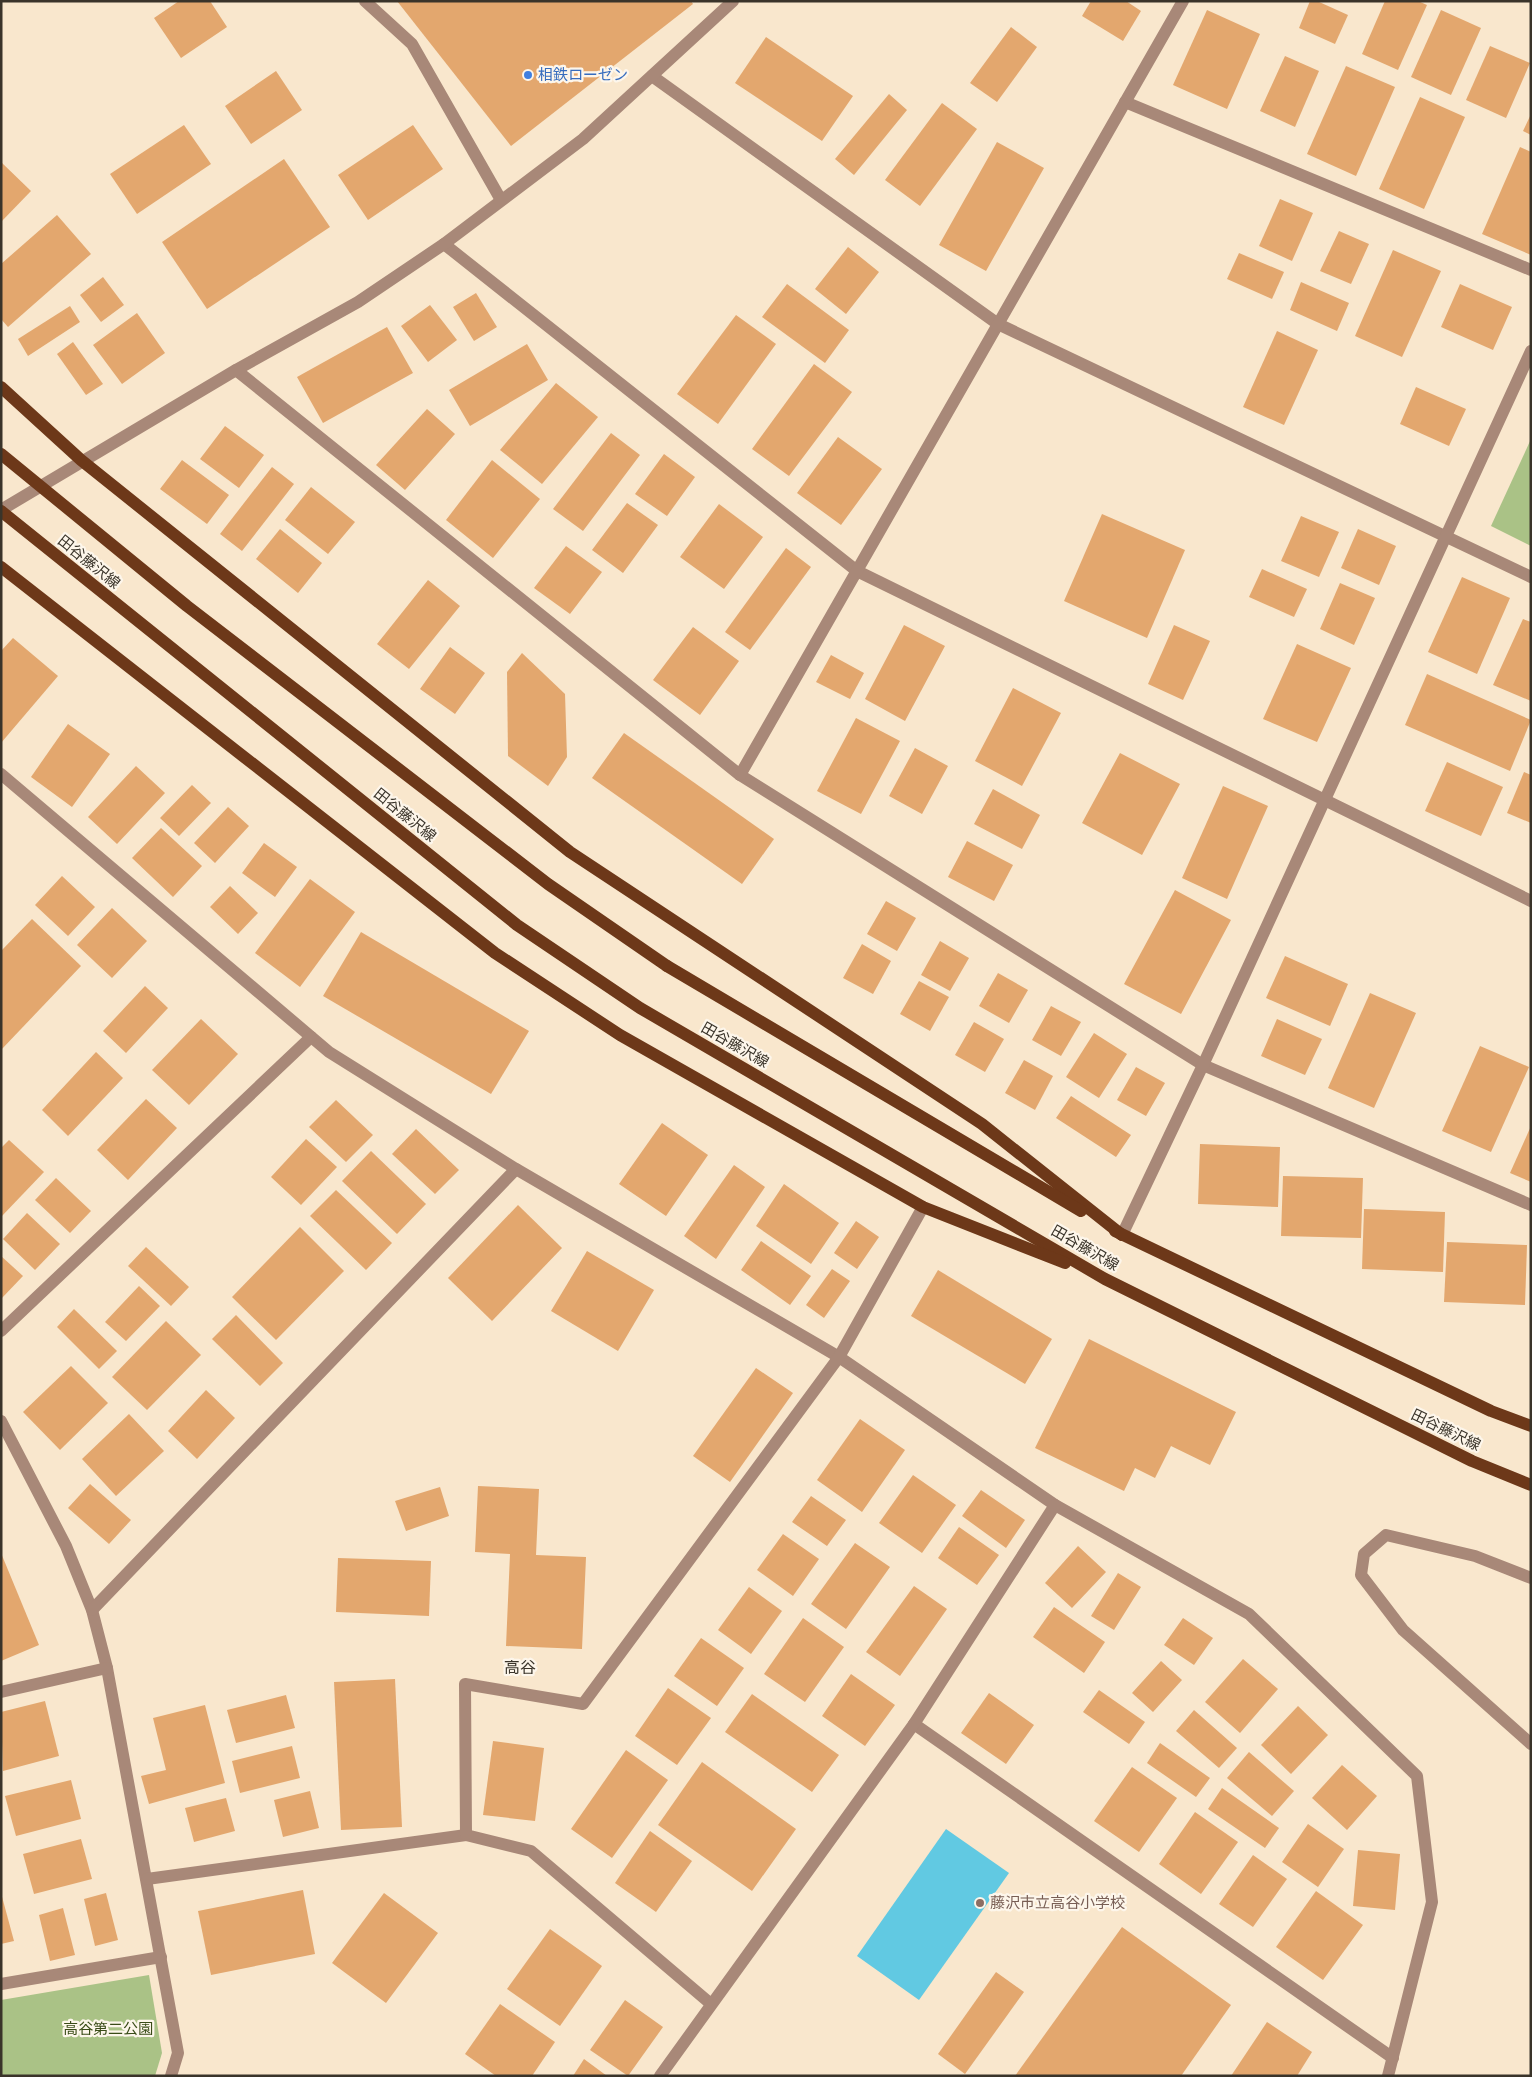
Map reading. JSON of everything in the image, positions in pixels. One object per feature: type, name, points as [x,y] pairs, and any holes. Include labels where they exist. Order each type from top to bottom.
[{"type":"main road","points":[[1,387],[81,460],[570,852],[982,1124],[1122,1235]]},
{"type":"main road","name":"田谷藤沢線","points":[[1,454],[187,606],[548,884],[668,966],[1122,1235],[1491,1411],[1531,1426]]},
{"type":"main road","name":"田谷藤沢線","points":[[1,511],[517,925],[640,1008],[1105,1279],[1472,1461],[1531,1485]]},
{"type":"main road","points":[[1,567],[495,953],[620,1035],[923,1207],[1105,1279]]},
{"type":"street","points":[[365,1],[412,44],[502,200]]},
{"type":"street","points":[[1,511],[81,460],[358,302],[444,244],[583,139],[734,1]]},
{"type":"street","points":[[740,775],[1183,1]]},
{"type":"street","points":[[652,76],[998,324],[1531,577]]},
{"type":"street","points":[[1125,102],[1531,270]]},
{"type":"street","points":[[444,244],[857,570],[1531,900]]},
{"type":"street","points":[[1122,1235],[1203,1065],[1444,536],[1531,350]]},
{"type":"street","points":[[236,370],[740,775],[1203,1065],[1531,1205]]},
{"type":"street","points":[[1,774],[329,1052],[516,1170],[839,1357],[1055,1505],[1249,1614],[1416,1776],[1432,1902],[1388,2076]]},
{"type":"street","points":[[1,1331],[311,1037]]},
{"type":"street","points":[[92,1610],[516,1170]]},
{"type":"street","points":[[466,1835],[465,1684],[583,1704],[839,1357],[923,1207]]},
{"type":"street","points":[[1,1421],[66,1546],[92,1610],[107,1668],[178,2053],[171,2076]]},
{"type":"street","points":[[660,2076],[914,1724],[1055,1505]]},
{"type":"street","points":[[1531,1578],[1475,1556],[1386,1535],[1364,1554],[1361,1575],[1403,1630],[1531,1744]]},
{"type":"street","points":[[1,1692],[107,1668]]},
{"type":"street","points":[[914,1724],[1392,2058]]},
{"type":"street","points":[[147,1879],[466,1835],[531,1851],[711,2004]]},
{"type":"street","points":[[1,1984],[161,1957]]},
{"type":"green space","points":[[1531,439],[1531,546],[1491,526]]},
{"type":"green space","name":"高谷第二公園","points":[[149,1975],[162,2053],[155,2076],[1,2076],[1,2000]]},
{"type":"water","points":[[946,1829],[1009,1873],[919,2000],[857,1956]]},
{"type":"building","points":[[179,1],[210,1],[227,27],[181,58],[154,18]]},
{"type":"building","name":"相鉄ローゼン","points":[[397,1],[691,1],[693,4],[511,146]]},
{"type":"building","points":[[1091,1],[1126,1],[1141,11],[1123,41],[1082,16]]},
{"type":"building","points":[[1310,1],[1317,1],[1348,15],[1335,44],[1299,28]]},
{"type":"building","points":[[1385,1],[1418,1],[1427,5],[1398,70],[1362,54]]},
{"type":"building","points":[[1207,10],[1260,34],[1227,109],[1173,85]]},
{"type":"building","points":[[1441,10],[1481,28],[1451,95],[1411,77]]},
{"type":"building","points":[[1011,27],[1037,47],[997,102],[970,83]]},
{"type":"building","points":[[766,37],[853,96],[822,141],[735,83]]},
{"type":"building","points":[[1490,46],[1530,63],[1506,118],[1466,100]]},
{"type":"building","points":[[1285,56],[1319,71],[1295,127],[1260,111]]},
{"type":"building","points":[[1346,66],[1395,87],[1356,176],[1307,154]]},
{"type":"building","points":[[276,71],[302,110],[251,144],[225,106]]},
{"type":"building","points":[[889,94],[907,110],[854,175],[835,159]]},
{"type":"building","points":[[1420,97],[1465,117],[1424,209],[1379,189]]},
{"type":"building","points":[[942,103],[977,129],[920,206],[885,180]]},
{"type":"building","points":[[1531,114],[1531,135],[1523,131]]},
{"type":"building","points":[[184,125],[211,164],[137,214],[110,174]]},
{"type":"building","points":[[413,125],[443,169],[368,220],[338,175]]},
{"type":"building","points":[[997,142],[1044,168],[986,271],[939,245]]},
{"type":"building","points":[[1520,147],[1531,152],[1531,255],[1482,234]]},
{"type":"building","points":[[284,159],[330,227],[207,309],[162,242]]},
{"type":"building","points":[[1,162],[31,191],[1,222]]},
{"type":"building","points":[[1280,199],[1313,213],[1292,261],[1259,246]]},
{"type":"building","points":[[57,215],[91,254],[8,327],[1,319],[1,264]]},
{"type":"building","points":[[1339,231],[1369,244],[1351,284],[1320,271]]},
{"type":"building","points":[[848,247],[879,272],[846,314],[815,289]]},
{"type":"building","points":[[1393,250],[1441,271],[1402,357],[1355,336]]},
{"type":"building","points":[[1239,253],[1284,272],[1272,299],[1227,279]]},
{"type":"building","points":[[103,277],[124,305],[101,322],[80,295]]},
{"type":"building","points":[[1301,282],[1349,303],[1337,331],[1290,310]]},
{"type":"building","points":[[787,284],[849,330],[825,363],[762,317]]},
{"type":"building","points":[[1460,284],[1512,307],[1493,350],[1441,327]]},
{"type":"building","points":[[476,293],[497,327],[474,341],[453,307]]},
{"type":"building","points":[[430,305],[457,340],[428,362],[401,326]]},
{"type":"building","points":[[70,306],[80,322],[28,356],[18,339]]},
{"type":"building","points":[[137,313],[165,353],[122,384],[93,345]]},
{"type":"building","points":[[736,315],[776,344],[718,424],[677,394]]},
{"type":"building","points":[[387,327],[413,373],[323,423],[297,377]]},
{"type":"building","points":[[1277,331],[1318,350],[1284,425],[1243,407]]},
{"type":"building","points":[[73,342],[103,384],[86,395],[57,354]]},
{"type":"building","points":[[527,344],[548,380],[470,426],[449,390]]},
{"type":"building","points":[[814,364],[852,392],[789,476],[752,449]]},
{"type":"building","points":[[556,383],[598,417],[542,484],[500,450]]},
{"type":"building","points":[[1416,387],[1466,409],[1449,446],[1400,424]]},
{"type":"building","points":[[427,409],[455,434],[405,490],[376,465]]},
{"type":"building","points":[[225,426],[264,455],[239,488],[200,459]]},
{"type":"building","points":[[611,433],[640,455],[583,531],[553,509]]},
{"type":"building","points":[[838,437],[882,469],[841,525],[797,493]]},
{"type":"building","points":[[664,454],[695,477],[667,516],[635,494]]},
{"type":"building","points":[[182,460],[229,495],[207,524],[160,489]]},
{"type":"building","points":[[492,460],[540,499],[493,558],[446,520]]},
{"type":"building","points":[[272,467],[294,484],[242,551],[220,534]]},
{"type":"building","points":[[311,487],[355,522],[328,554],[285,520]]},
{"type":"building","points":[[627,503],[658,525],[623,573],[592,550]]},
{"type":"building","points":[[719,504],[763,537],[724,589],[680,557]]},
{"type":"building","points":[[1102,514],[1185,550],[1147,638],[1064,601]]},
{"type":"building","points":[[1301,516],[1339,532],[1319,577],[1281,561]]},
{"type":"building","points":[[280,529],[322,563],[298,593],[256,559]]},
{"type":"building","points":[[1358,529],[1396,546],[1379,585],[1341,568]]},
{"type":"building","points":[[566,546],[602,572],[570,614],[534,588]]},
{"type":"building","points":[[786,548],[811,567],[750,650],[725,632]]},
{"type":"building","points":[[1262,569],[1307,589],[1294,617],[1249,597]]},
{"type":"building","points":[[1462,577],[1510,598],[1477,674],[1428,652]]},
{"type":"building","points":[[428,580],[460,606],[409,669],[377,644]]},
{"type":"building","points":[[1340,583],[1375,598],[1354,645],[1320,629]]},
{"type":"building","points":[[1523,619],[1531,622],[1531,701],[1493,685]]},
{"type":"building","points":[[904,625],[945,646],[905,721],[865,699]]},
{"type":"building","points":[[1174,625],[1210,641],[1183,700],[1148,684]]},
{"type":"building","points":[[693,627],[739,661],[700,715],[653,680]]},
{"type":"building","points":[[13,638],[58,676],[1,743],[1,651]]},
{"type":"building","points":[[1297,644],[1351,668],[1317,742],[1263,719]]},
{"type":"building","points":[[450,647],[485,673],[455,714],[420,689]]},
{"type":"building","points":[[522,653],[565,694],[567,757],[548,786],[508,756],[507,672]]},
{"type":"building","points":[[831,655],[864,673],[850,699],[816,682]]},
{"type":"building","points":[[1427,674],[1531,720],[1510,771],[1405,725]]},
{"type":"building","points":[[1013,688],[1061,713],[1022,786],[975,761]]},
{"type":"building","points":[[856,718],[900,741],[861,814],[817,791]]},
{"type":"building","points":[[68,724],[110,754],[72,807],[31,777]]},
{"type":"building","points":[[624,733],[774,839],[742,884],[592,778]]},
{"type":"building","points":[[915,748],[948,766],[922,814],[889,796]]},
{"type":"building","points":[[1120,753],[1180,784],[1142,855],[1082,823]]},
{"type":"building","points":[[1447,762],[1503,787],[1481,836],[1425,811]]},
{"type":"building","points":[[136,766],[165,793],[117,844],[88,817]]},
{"type":"building","points":[[1524,772],[1531,775],[1531,823],[1507,813]]},
{"type":"building","points":[[192,785],[211,803],[179,836],[160,818]]},
{"type":"building","points":[[1223,786],[1268,806],[1227,899],[1182,878]]},
{"type":"building","points":[[993,789],[1040,815],[1022,849],[974,824]]},
{"type":"building","points":[[228,807],[249,826],[215,863],[194,843]]},
{"type":"building","points":[[161,828],[202,866],[173,897],[132,858]]},
{"type":"building","points":[[967,841],[1013,865],[994,901],[948,877]]},
{"type":"building","points":[[264,843],[297,867],[275,897],[242,873]]},
{"type":"building","points":[[62,876],[95,907],[68,936],[35,905]]},
{"type":"building","points":[[310,879],[355,912],[300,987],[255,953]]},
{"type":"building","points":[[230,886],[258,913],[238,934],[210,907]]},
{"type":"building","points":[[1175,890],[1231,920],[1181,1014],[1124,984]]},
{"type":"building","points":[[886,901],[916,918],[897,951],[867,934]]},
{"type":"building","points":[[112,908],[147,941],[112,978],[77,945]]},
{"type":"building","points":[[32,919],[81,966],[1,1050],[1,951]]},
{"type":"building","points":[[361,932],[529,1031],[491,1094],[323,996]]},
{"type":"building","points":[[940,941],[969,958],[950,991],[921,975]]},
{"type":"building","points":[[862,944],[891,961],[873,994],[843,978]]},
{"type":"building","points":[[1285,956],[1348,984],[1330,1026],[1266,998]]},
{"type":"building","points":[[998,973],[1028,990],[1009,1023],[979,1006]]},
{"type":"building","points":[[919,981],[949,997],[930,1031],[900,1014]]},
{"type":"building","points":[[145,986],[168,1008],[126,1053],[103,1031]]},
{"type":"building","points":[[1370,993],[1416,1013],[1374,1108],[1328,1088]]},
{"type":"building","points":[[1051,1006],[1081,1022],[1061,1056],[1032,1040]]},
{"type":"building","points":[[201,1019],[238,1054],[189,1105],[152,1070]]},
{"type":"building","points":[[1277,1019],[1322,1039],[1305,1075],[1261,1056]]},
{"type":"building","points":[[974,1022],[1004,1039],[985,1072],[955,1055]]},
{"type":"building","points":[[1094,1033],[1127,1054],[1099,1098],[1066,1077]]},
{"type":"building","points":[[1480,1046],[1529,1067],[1491,1152],[1442,1131]]},
{"type":"building","points":[[96,1052],[123,1078],[68,1136],[42,1110]]},
{"type":"building","points":[[1024,1060],[1053,1076],[1035,1110],[1005,1093]]},
{"type":"building","points":[[1136,1067],[1165,1083],[1146,1116],[1117,1100]]},
{"type":"building","points":[[1071,1096],[1131,1135],[1116,1157],[1056,1118]]},
{"type":"building","points":[[146,1099],[177,1128],[128,1180],[97,1150]]},
{"type":"building","points":[[336,1100],[373,1135],[346,1162],[309,1127]]},
{"type":"building","points":[[662,1123],[708,1155],[666,1216],[619,1184]]},
{"type":"building","points":[[1531,1126],[1531,1182],[1510,1173]]},
{"type":"building","points":[[416,1129],[459,1170],[435,1194],[392,1154]]},
{"type":"building","points":[[306,1139],[337,1167],[301,1205],[271,1177]]},
{"type":"building","points":[[9,1140],[44,1172],[1,1217],[1,1148]]},
{"type":"building","points":[[1200,1144],[1280,1147],[1278,1207],[1198,1204]]},
{"type":"building","points":[[371,1151],[426,1204],[397,1234],[342,1181]]},
{"type":"building","points":[[734,1165],[765,1187],[716,1259],[684,1236]]},
{"type":"building","points":[[1283,1176],[1363,1178],[1361,1238],[1281,1236]]},
{"type":"building","points":[[56,1178],[91,1211],[70,1233],[35,1200]]},
{"type":"building","points":[[784,1184],[839,1223],[811,1264],[756,1226]]},
{"type":"building","points":[[336,1190],[392,1243],[366,1270],[310,1216]]},
{"type":"building","points":[[518,1205],[562,1248],[492,1321],[448,1278]]},
{"type":"building","points":[[1364,1209],[1445,1212],[1443,1272],[1362,1269]]},
{"type":"building","points":[[27,1213],[60,1244],[35,1270],[3,1239]]},
{"type":"building","points":[[856,1221],[879,1237],[857,1269],[834,1253]]},
{"type":"building","points":[[300,1227],[344,1271],[276,1340],[232,1297]]},
{"type":"building","points":[[761,1241],[811,1276],[790,1305],[741,1270]]},
{"type":"building","points":[[1447,1242],[1527,1245],[1525,1305],[1444,1302]]},
{"type":"building","points":[[146,1247],[189,1287],[171,1306],[128,1266]]},
{"type":"building","points":[[587,1251],[654,1290],[618,1351],[551,1311]]},
{"type":"building","points":[[1,1256],[23,1276],[1,1299]]},
{"type":"building","points":[[832,1269],[850,1281],[824,1318],[806,1305]]},
{"type":"building","points":[[938,1270],[1052,1339],[1025,1384],[911,1316]]},
{"type":"building","points":[[139,1286],[160,1306],[126,1341],[105,1322]]},
{"type":"building","points":[[74,1309],[117,1351],[99,1369],[57,1327]]},
{"type":"building","points":[[236,1315],[283,1363],[260,1386],[212,1339]]},
{"type":"building","points":[[166,1321],[201,1355],[147,1410],[112,1377]]},
{"type":"building","points":[[1089,1339],[1236,1412],[1210,1465],[1171,1446],[1155,1478],[1135,1468],[1124,1491],[1035,1448]]},
{"type":"building","points":[[71,1366],[108,1403],[60,1450],[23,1412]]},
{"type":"building","points":[[756,1368],[793,1393],[730,1482],[693,1456]]},
{"type":"building","points":[[206,1390],[235,1418],[197,1459],[168,1431]]},
{"type":"building","points":[[129,1414],[164,1451],[116,1496],[82,1459]]},
{"type":"building","points":[[860,1419],[905,1450],[862,1512],[817,1480]]},
{"type":"building","points":[[913,1475],[956,1505],[922,1553],[879,1523]]},
{"type":"building","points":[[90,1484],[131,1520],[109,1544],[68,1508]]},
{"type":"building","points":[[478,1486],[539,1489],[536,1555],[586,1557],[582,1649],[506,1646],[510,1554],[475,1552]]},
{"type":"building","points":[[440,1487],[449,1516],[406,1531],[395,1501]]},
{"type":"building","points":[[981,1490],[1025,1520],[1006,1548],[962,1516]]},
{"type":"building","points":[[811,1496],[846,1520],[827,1546],[792,1522]]},
{"type":"building","points":[[959,1527],[999,1555],[977,1585],[938,1558]]},
{"type":"building","points":[[783,1534],[819,1559],[793,1596],[757,1570]]},
{"type":"building","points":[[855,1543],[890,1567],[846,1629],[811,1604]]},
{"type":"building","points":[[1078,1546],[1106,1572],[1072,1608],[1045,1583]]},
{"type":"building","points":[[1,1553],[39,1645],[1,1661]]},
{"type":"building","points":[[338,1558],[431,1561],[429,1616],[336,1612]]},
{"type":"building","points":[[1118,1573],[1141,1587],[1114,1630],[1091,1616]]},
{"type":"building","points":[[914,1586],[947,1609],[900,1676],[866,1652]]},
{"type":"building","points":[[749,1587],[782,1611],[751,1654],[718,1630]]},
{"type":"building","points":[[1054,1607],[1105,1642],[1084,1673],[1033,1637]]},
{"type":"building","points":[[803,1618],[844,1647],[805,1702],[764,1674]]},
{"type":"building","points":[[1183,1618],[1213,1638],[1194,1665],[1164,1645]]},
{"type":"building","points":[[701,1638],[744,1668],[717,1706],[674,1676]]},
{"type":"building","points":[[1243,1659],[1278,1689],[1240,1733],[1205,1702]]},
{"type":"building","points":[[1161,1661],[1182,1680],[1153,1712],[1132,1693]]},
{"type":"building","points":[[851,1674],[895,1705],[865,1746],[822,1716]]},
{"type":"building","points":[[395,1679],[402,1827],[341,1830],[334,1682]]},
{"type":"building","points":[[668,1688],[711,1718],[677,1765],[635,1736]]},
{"type":"building","points":[[1099,1690],[1145,1722],[1129,1744],[1083,1712]]},
{"type":"building","points":[[989,1693],[1034,1725],[1006,1764],[961,1733]]},
{"type":"building","points":[[752,1694],[839,1755],[812,1792],[725,1732]]},
{"type":"building","points":[[286,1695],[295,1728],[236,1743],[227,1710]]},
{"type":"building","points":[[45,1701],[59,1756],[3,1771],[1,1712]]},
{"type":"building","points":[[205,1705],[225,1783],[149,1804],[141,1776],[166,1770],[153,1718]]},
{"type":"building","points":[[1298,1706],[1328,1735],[1291,1774],[1261,1745]]},
{"type":"building","points":[[1194,1710],[1237,1748],[1219,1768],[1176,1731]]},
{"type":"building","points":[[493,1741],[544,1748],[535,1821],[483,1815]]},
{"type":"building","points":[[1160,1743],[1210,1778],[1196,1797],[1147,1763]]},
{"type":"building","points":[[292,1746],[300,1778],[240,1793],[232,1761]]},
{"type":"building","points":[[626,1750],[668,1780],[612,1858],[571,1829]]},
{"type":"building","points":[[1249,1752],[1294,1791],[1272,1816],[1227,1778]]},
{"type":"building","points":[[702,1762],[796,1829],[752,1891],[658,1825]]},
{"type":"building","points":[[1342,1765],[1377,1796],[1347,1830],[1312,1798]]},
{"type":"building","points":[[1132,1767],[1177,1798],[1139,1852],[1094,1821]]},
{"type":"building","points":[[71,1780],[81,1819],[16,1836],[5,1796]]},
{"type":"building","points":[[1222,1788],[1279,1828],[1265,1848],[1208,1809]]},
{"type":"building","points":[[310,1791],[319,1828],[283,1837],[274,1800]]},
{"type":"building","points":[[226,1798],[235,1831],[194,1842],[185,1808]]},
{"type":"building","points":[[1195,1812],[1238,1842],[1201,1894],[1159,1864]]},
{"type":"building","points":[[1308,1824],[1344,1849],[1318,1887],[1282,1862]]},
{"type":"building","points":[[650,1831],[692,1861],[656,1912],[615,1883]]},
{"type":"building","points":[[81,1839],[92,1879],[34,1894],[23,1854]]},
{"type":"building","points":[[1358,1850],[1400,1854],[1395,1910],[1353,1906]]},
{"type":"building","points":[[1253,1855],[1287,1879],[1253,1927],[1219,1904]]},
{"type":"building","points":[[303,1890],[315,1954],[211,1975],[198,1911]]},
{"type":"building","points":[[1316,1891],[1363,1925],[1323,1980],[1276,1947]]},
{"type":"building","points":[[1,1893],[14,1941],[1,1944]]},
{"type":"building","points":[[106,1893],[118,1940],[95,1946],[84,1899]]},
{"type":"building","points":[[384,1893],[438,1933],[386,2003],[332,1963]]},
{"type":"building","points":[[63,1908],[75,1955],[50,1961],[39,1915]]},
{"type":"building","points":[[1122,1927],[1231,2005],[1181,2076],[1015,2076]]},
{"type":"building","points":[[550,1929],[602,1966],[560,2026],[507,1989]]},
{"type":"building","points":[[996,1972],[1024,1992],[965,2074],[938,2054]]},
{"type":"building","points":[[625,2000],[663,2027],[628,2076],[590,2050]]},
{"type":"building","points":[[500,2004],[555,2042],[532,2076],[496,2076],[465,2054]]},
{"type":"building","points":[[1267,2022],[1312,2052],[1297,2076],[1231,2076]]},
{"type":"building","points":[[584,2059],[607,2076],[573,2076]]},
{"type":"place","name":"相鉄ローゼン","points":[[528,75]]},
{"type":"place","name":"藤沢市立高谷小学校","points":[[980,1903]]},
{"type":"district","name":"高谷","points":[[520,1667]]}]
